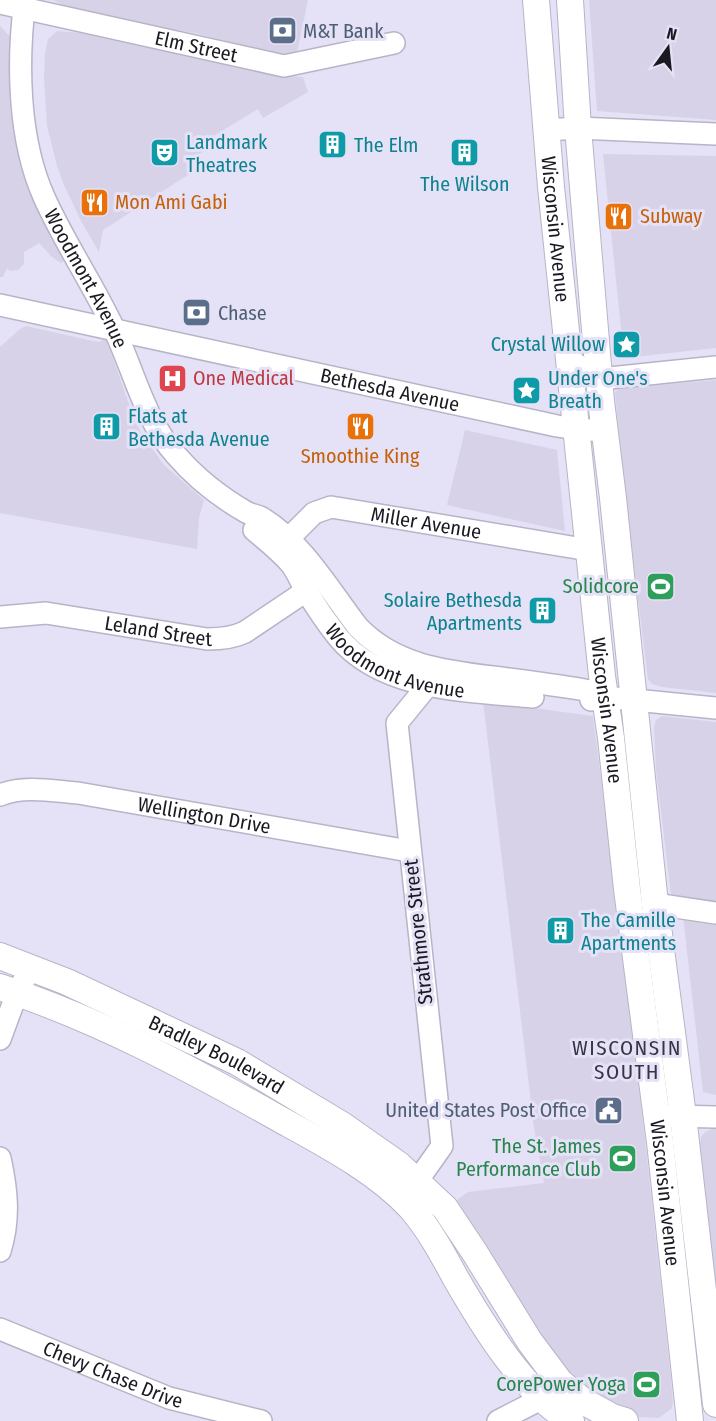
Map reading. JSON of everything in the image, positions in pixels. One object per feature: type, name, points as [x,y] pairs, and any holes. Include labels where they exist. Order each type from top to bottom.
[{"type":"main road","name":"Wisconsin Avenue","points":[[570,0],[578,128],[604,431],[655,904],[683,1116],[716,1404]]},
{"type":"main road","name":"Wisconsin Avenue","points":[[538,1],[546,129],[568,359],[605,698],[656,1116],[690,1421]]},
{"type":"main road","name":"Bradley Boulevard","points":[[0,956],[31,967],[133,1012],[237,1062],[342,1125],[399,1165],[418,1180],[445,1208],[476,1253],[530,1342],[560,1382],[583,1401],[612,1418],[625,1421]]},
{"type":"main road","name":"Bradley Boulevard","points":[[9,990],[141,1044],[301,1131],[367,1171],[393,1191],[412,1210],[436,1242],[506,1356],[543,1398],[571,1421]]},
{"type":"main road","points":[[367,1171],[399,1181],[418,1180]]},
{"type":"street","name":"Elm Street","points":[[0,3],[24,4],[284,66],[394,43]]},
{"type":"street","name":"Woodmont Avenue","points":[[24,4],[22,86],[26,141],[32,164],[57,224],[114,329],[149,414],[161,436],[193,473],[248,514],[261,518],[282,544],[306,591],[339,637],[350,649],[378,669],[428,686],[562,699],[633,699]]},
{"type":"street","points":[[546,129],[578,128],[716,134]]},
{"type":"street","name":"Bethesda Avenue","points":[[0,305],[576,429],[604,431]]},
{"type":"street","points":[[568,359],[600,379],[716,367]]},
{"type":"street","name":"Miller Avenue","points":[[282,544],[314,513],[332,507],[589,549]]},
{"type":"street","name":"Woodmont Avenue","points":[[282,544],[303,555],[365,635],[394,654],[443,671],[585,690],[605,698]]},
{"type":"street","name":"Leland Street","points":[[0,617],[46,612],[207,639],[223,639],[236,637],[245,632],[306,591]]},
{"type":"street","points":[[403,679],[418,664]]},
{"type":"street","name":"Strathmore Street","points":[[418,1180],[442,1146],[397,723],[428,686]]},
{"type":"street","points":[[633,699],[716,708]]},
{"type":"street","name":"Wellington Drive","points":[[0,795],[7,792],[38,789],[78,793],[409,851]]},
{"type":"street","points":[[655,904],[716,913]]},
{"type":"street","points":[[0,1039],[9,990],[31,967]]},
{"type":"street","points":[[656,1116],[716,1117]]},
{"type":"street","points":[[0,1158],[7,1188],[8,1207],[0,1251]]},
{"type":"street","points":[[412,1210],[418,1180]]},
{"type":"street","name":"Chevy Chase Drive","points":[[0,1329],[169,1398],[261,1421]]},
{"type":"street","points":[[498,1421],[543,1398]]},
{"type":"shaded area","points":[[53,0],[308,0],[297,53],[286,54],[271,53],[195,33],[65,6]]},
{"type":"shaded area","points":[[589,0],[716,0],[716,120],[597,111]]},
{"type":"shaded area","points":[[0,26],[12,39],[9,74],[10,109],[22,171],[48,231],[65,261],[61,263],[52,257],[39,243],[24,252],[24,264],[18,270],[10,271],[7,268],[3,277],[0,277]]},
{"type":"shaded area","points":[[57,31],[81,33],[276,75],[303,77],[308,92],[263,118],[258,109],[207,140],[211,148],[195,156],[200,167],[103,230],[99,252],[64,185],[47,126],[45,53],[48,39]]},
{"type":"shaded area","points":[[603,154],[716,156],[716,348],[624,358]]},
{"type":"shaded area","points":[[26,326],[99,342],[105,339],[134,419],[142,434],[164,465],[204,500],[199,518],[197,549],[0,513],[0,347]]},
{"type":"shaded area","points":[[716,380],[716,693],[662,687],[652,684],[648,679],[615,393],[618,389],[623,388]]},
{"type":"shaded area","points":[[465,430],[557,450],[565,531],[447,505]]},
{"type":"shaded area","points":[[483,701],[593,716],[633,1029],[671,1379],[673,1403],[671,1409],[659,1418],[639,1417],[599,1399],[558,1364],[455,1205],[457,1200],[468,1192],[544,1183],[534,1128]]},
{"type":"shaded area","points":[[662,716],[716,722],[716,904],[674,898],[671,895],[656,770],[654,727],[656,720]]},
{"type":"shaded area","points":[[683,916],[716,921],[716,1095],[703,1092]]},
{"type":"shaded area","points":[[716,1127],[716,1296],[700,1144],[705,1132]]},
{"type":"place","name":"M&T Bank","points":[[282,31]]},
{"type":"place","name":"The Elm","points":[[333,145]]},
{"type":"place","name":"Landmark Theatres","points":[[165,153]]},
{"type":"place","name":"The Wilson","points":[[465,153]]},
{"type":"place","name":"Mon Ami Gabi","points":[[94,202]]},
{"type":"place","name":"Subway","points":[[619,216]]},
{"type":"place","name":"Chase","points":[[197,313]]},
{"type":"place","name":"Crystal Willow","points":[[626,344]]},
{"type":"place","name":"One Medical","points":[[172,378]]},
{"type":"place","name":"Under One's Breath","points":[[527,390]]},
{"type":"place","name":"Smoothie King","points":[[360,426]]},
{"type":"place","name":"Flats at Bethesda Avenue","points":[[107,427]]},
{"type":"place","name":"Solidcore","points":[[660,586]]},
{"type":"place","name":"Solaire Bethesda Apartments","points":[[543,611]]},
{"type":"place","name":"The Camille Apartments","points":[[560,931]]},
{"type":"place","name":"United States Post Office","points":[[608,1110]]},
{"type":"place","name":"The St. James Performance Club","points":[[622,1158]]},
{"type":"place","name":"CorePower Yoga","points":[[647,1384]]},
{"type":"district","name":"WISCONSIN SOUTH","points":[[627,1060]]}]
